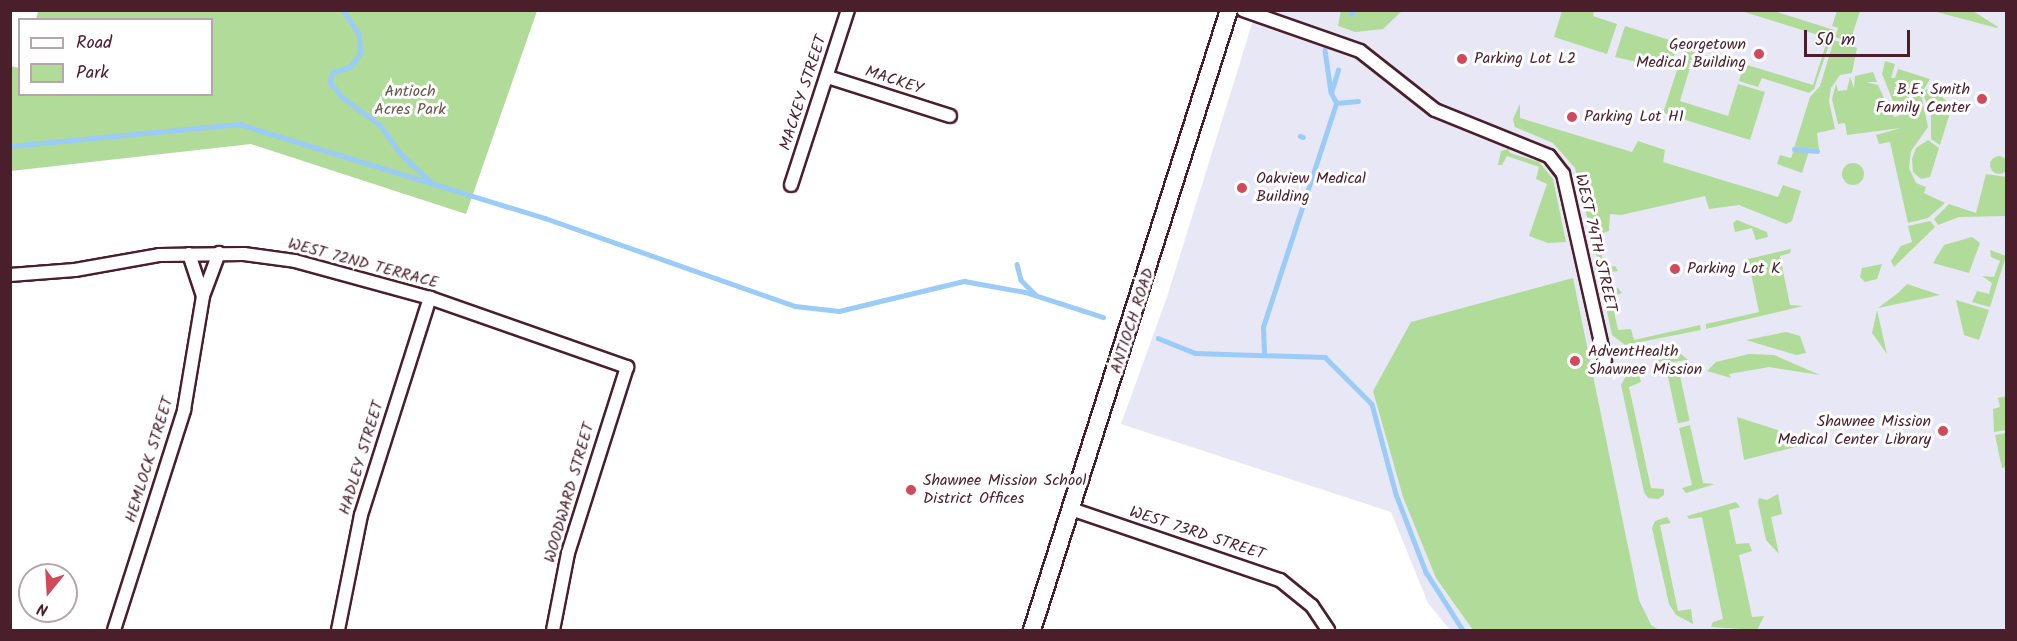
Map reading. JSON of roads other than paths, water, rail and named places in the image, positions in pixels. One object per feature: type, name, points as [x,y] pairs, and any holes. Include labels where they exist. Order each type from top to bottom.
[{"type":"main road","name":"ANTIOCH ROAD","points":[[1032,630],[1229,10]]},
{"type":"street","name":"MACKEY STREET","points":[[791,185],[828,78],[848,10]]},
{"type":"street","name":"WEST 74TH STREET","points":[[1243,10],[1346,44],[1372,59],[1435,110],[1550,156],[1563,174],[1605,360]]},
{"type":"street","name":"MACKEY","points":[[828,78],[950,116]]},
{"type":"street","name":"WEST 72ND TERRACE","points":[[10,275],[189,254],[219,253],[295,261],[430,298],[627,367]]},
{"type":"street","name":"HEMLOCK STREET","points":[[114,630],[184,410],[203,297],[219,253]]},
{"type":"street","name":"HEMLOCK STREET","points":[[189,254],[203,297]]},
{"type":"street","name":"HADLEY STREET","points":[[338,630],[361,515],[430,298]]},
{"type":"street","name":"WOODWARD STREET","points":[[553,630],[568,553],[627,367]]},
{"type":"street","name":"WEST 73RD STREET","points":[[1071,509],[1280,580],[1307,602],[1328,630]]},
{"type":"waterway","points":[[343,10],[359,34],[361,53],[351,67],[333,73],[330,82],[342,97],[380,125],[402,155],[430,181]]},
{"type":"waterway","points":[[1351,14],[1354,10]]},
{"type":"waterway","points":[[1325,50],[1331,92]]},
{"type":"waterway","points":[[1264,354],[1263,327],[1336,103],[1331,93],[1338,70]]},
{"type":"waterway","points":[[1336,103],[1358,101]]},
{"type":"waterway","points":[[10,146],[239,124],[545,218],[795,306],[839,311],[964,281],[1025,292],[1103,317]]},
{"type":"waterway","points":[[1794,149],[1817,151]]},
{"type":"waterway","points":[[1017,264],[1021,280],[1035,294]]},
{"type":"waterway","points":[[1158,338],[1195,353],[1325,357],[1372,404],[1396,494],[1426,572],[1463,630]]},
{"type":"place","name":"Georgetown Medical Building","points":[[1759,54]]},
{"type":"place","name":"Parking Lot L2","points":[[1462,59]]},
{"type":"place","name":"B.E. Smith Family Center","points":[[1982,99]]},
{"type":"place","name":"Parking Lot H1","points":[[1572,117]]},
{"type":"place","name":"Oakview Medical Building","points":[[1242,188]]},
{"type":"place","name":"Parking Lot K","points":[[1675,269]]},
{"type":"place","name":"AdventHealth Shawnee Mission","points":[[1575,361]]},
{"type":"place","name":"Shawnee Mission Medical Center Library","points":[[1943,431]]},
{"type":"place","name":"Shawnee Mission School District Offices","points":[[911,490]]},
{"type":"park label","name":"Antioch Acres Park","points":[[410,101]]}]
